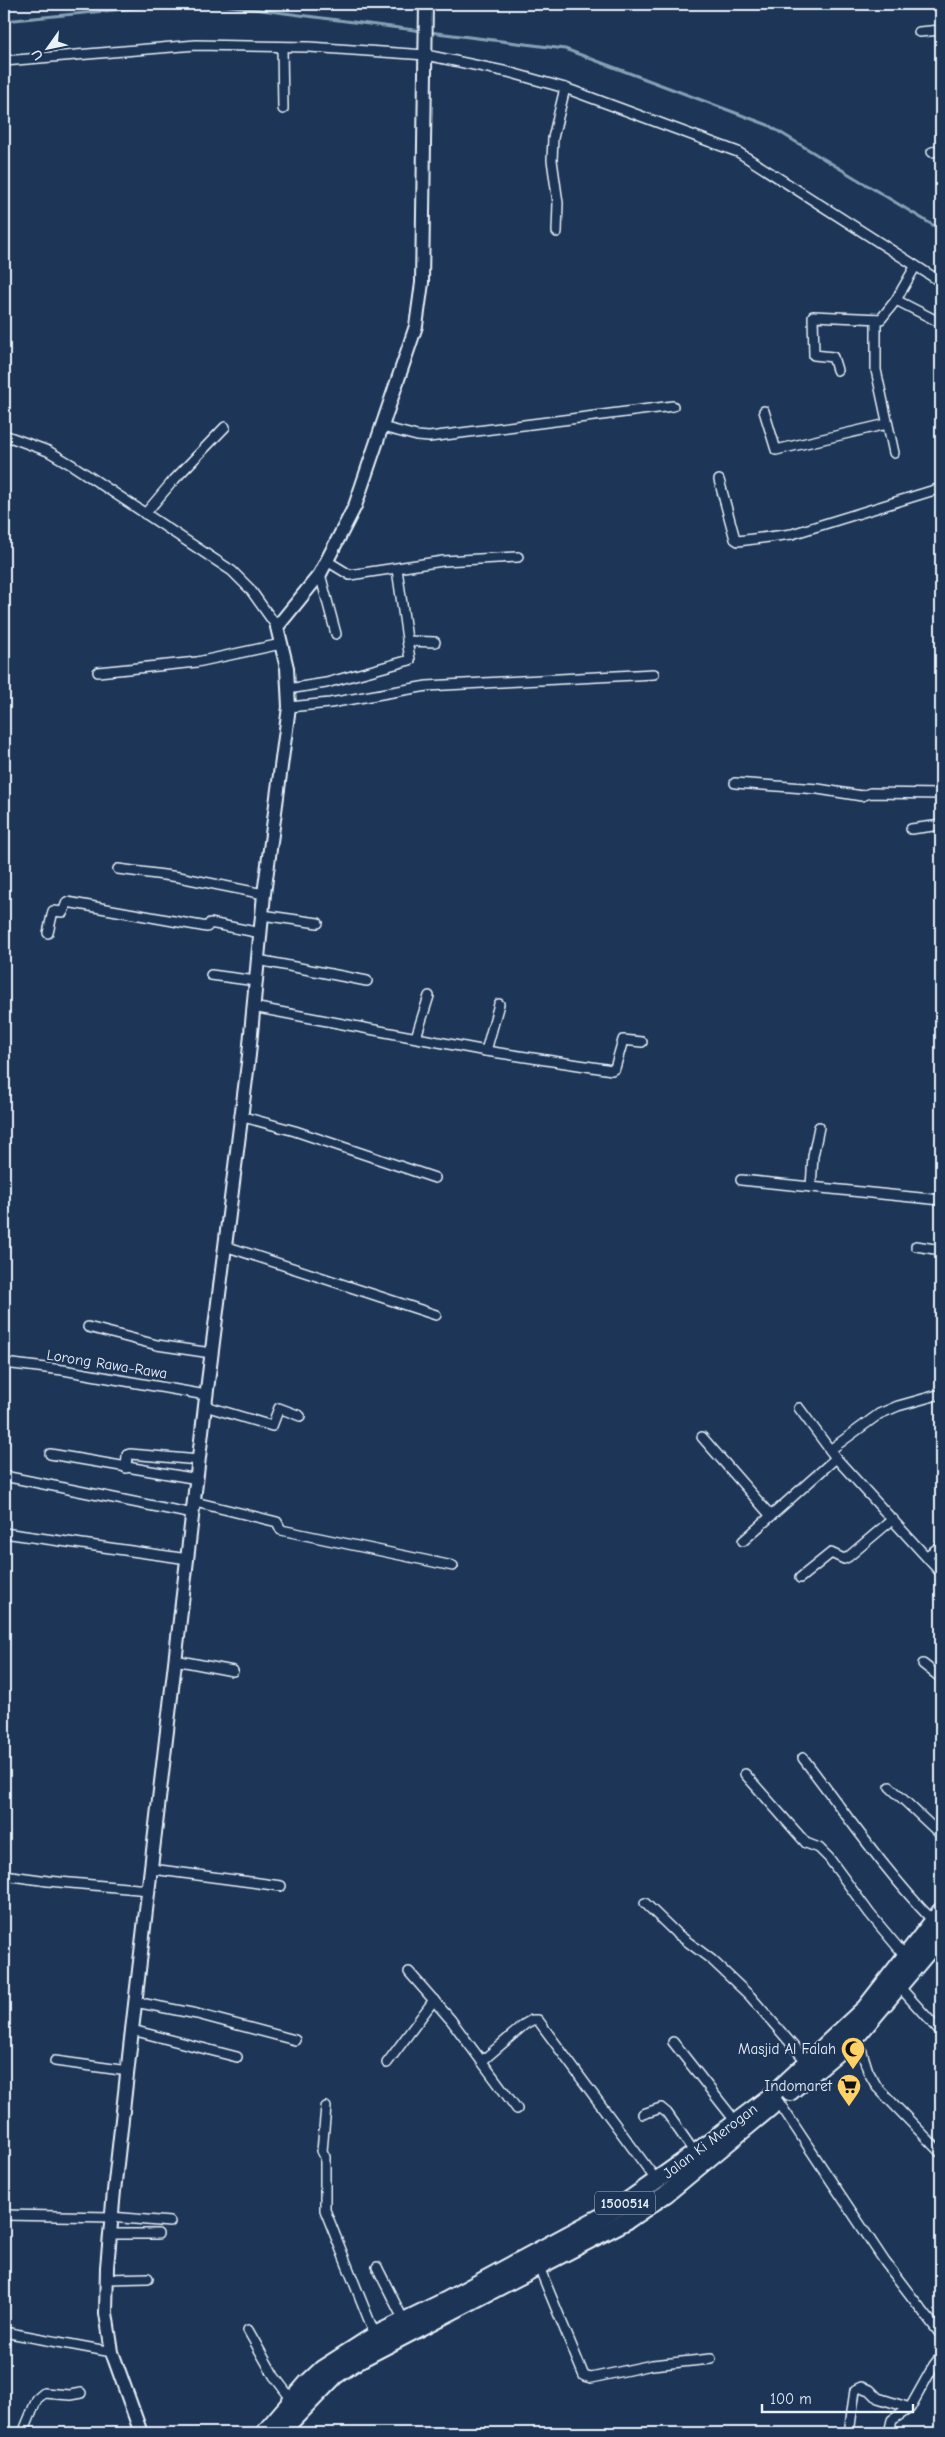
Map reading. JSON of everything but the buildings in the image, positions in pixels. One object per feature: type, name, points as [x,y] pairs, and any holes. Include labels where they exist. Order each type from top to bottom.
[{"type":"highway","name":"Jalan Ki Merogan","points":[[280,2433],[335,2376],[360,2359],[539,2267],[593,2230],[772,2095],[866,2006],[937,1916]]},
{"type":"highway","name":"Jalan Ki Merogan","points":[[264,2433],[322,2369],[376,2336],[593,2230],[628,2220],[666,2194],[857,2036],[898,1985],[940,1940]]},
{"type":"street","points":[[277,627],[320,574],[355,506],[416,326],[422,283],[426,49],[424,6]]},
{"type":"street","points":[[919,32],[941,30]]},
{"type":"street","points":[[4,61],[196,45],[426,49],[565,88],[738,152],[941,282]]},
{"type":"street","points":[[282,47],[283,109]]},
{"type":"street","points":[[557,232],[558,203],[552,160],[553,138],[565,88]]},
{"type":"street","points":[[837,370],[833,357],[814,355],[813,316],[882,319],[896,300],[915,267]]},
{"type":"street","points":[[896,300],[941,322]]},
{"type":"street","points":[[876,319],[875,365],[894,453]]},
{"type":"street","points":[[382,427],[417,436],[429,437],[673,406]]},
{"type":"street","points":[[764,411],[776,450],[887,424]]},
{"type":"street","points":[[145,514],[172,482],[225,427]]},
{"type":"street","points":[[4,435],[48,451],[232,571],[250,589],[277,627],[287,668],[289,707],[264,894],[249,1055],[205,1400],[198,1479],[131,2036],[110,2234],[106,2313],[112,2352],[141,2433]]},
{"type":"street","points":[[720,480],[735,539],[738,541],[792,534],[941,488]]},
{"type":"street","points":[[327,561],[350,575],[443,561],[518,557]]},
{"type":"street","points":[[288,689],[326,683],[410,660],[397,569]]},
{"type":"street","points":[[320,574],[336,634]]},
{"type":"street","points":[[407,641],[435,642]]},
{"type":"street","points":[[98,672],[197,662],[281,644]]},
{"type":"street","points":[[289,707],[330,703],[427,686],[654,674]]},
{"type":"street","points":[[736,783],[862,796],[870,793],[941,794]]},
{"type":"street","points":[[911,829],[941,825]]},
{"type":"street","points":[[118,870],[180,874],[264,894]]},
{"type":"street","points":[[48,933],[52,912],[63,912],[67,902],[207,927],[210,923],[261,933]]},
{"type":"street","points":[[262,915],[318,922]]},
{"type":"street","points":[[258,960],[367,981]]},
{"type":"street","points":[[211,975],[256,981]]},
{"type":"street","points":[[416,1036],[429,996]]},
{"type":"street","points":[[486,1051],[499,1004]]},
{"type":"street","points":[[253,1007],[416,1036],[486,1051],[612,1070],[615,1068],[622,1040],[642,1042]]},
{"type":"street","points":[[240,1116],[295,1131],[435,1178]]},
{"type":"street","points":[[811,1187],[813,1156],[819,1127]]},
{"type":"street","points":[[742,1180],[941,1200]]},
{"type":"street","points":[[225,1246],[436,1315]]},
{"type":"street","points":[[916,1246],[941,1250]]},
{"type":"street","points":[[88,1327],[157,1345],[212,1353]]},
{"type":"street","name":"Lorong Rawa-Rawa","points":[[4,1363],[63,1370],[205,1400],[272,1426],[279,1408],[300,1416]]},
{"type":"street","points":[[743,1541],[833,1454],[879,1414],[898,1406],[941,1394]]},
{"type":"street","points":[[799,1408],[833,1454],[941,1573]]},
{"type":"street","points":[[702,1437],[771,1516]]},
{"type":"street","points":[[50,1454],[198,1479]]},
{"type":"street","points":[[126,1468],[127,1455],[130,1454],[199,1460]]},
{"type":"street","points":[[4,1476],[277,1522],[282,1530],[454,1566]]},
{"type":"street","points":[[800,1578],[831,1553],[844,1559],[848,1557],[893,1519]]},
{"type":"street","points":[[4,1533],[188,1559]]},
{"type":"street","points":[[927,1556],[941,1546]]},
{"type":"street","points":[[175,1660],[233,1671]]},
{"type":"street","points":[[923,1664],[941,1678]]},
{"type":"street","points":[[803,1758],[902,1889],[937,1916]]},
{"type":"street","points":[[746,1774],[806,1843],[820,1848],[829,1858],[870,1914],[906,1957]]},
{"type":"street","points":[[890,1788],[941,1835]]},
{"type":"street","points":[[152,1869],[281,1886]]},
{"type":"street","points":[[4,1875],[149,1890]]},
{"type":"street","points":[[645,1903],[676,1933],[712,1960],[750,1996],[807,2062]]},
{"type":"street","points":[[409,1972],[434,2000],[517,2109]]},
{"type":"street","points":[[898,1985],[941,2033]]},
{"type":"street","points":[[388,2064],[434,2000]]},
{"type":"street","points":[[135,2002],[197,2014],[295,2040]]},
{"type":"street","points":[[482,2061],[525,2024],[532,2020],[538,2020],[657,2181]]},
{"type":"street","points":[[131,2036],[237,2057]]},
{"type":"street","points":[[857,2036],[868,2071],[877,2087],[941,2153]]},
{"type":"street","points":[[673,2042],[736,2122]]},
{"type":"street","points":[[55,2061],[128,2069]]},
{"type":"street","points":[[778,2101],[885,2262],[941,2335]]},
{"type":"street","points":[[326,2108],[322,2151],[324,2157],[325,2210],[376,2336]]},
{"type":"street","points":[[643,2114],[661,2108],[667,2113],[695,2153]]},
{"type":"street","points":[[4,2215],[112,2217],[170,2222]]},
{"type":"street","points":[[110,2234],[158,2234]]},
{"type":"street","points":[[377,2267],[404,2321]]},
{"type":"street","points":[[539,2267],[584,2376],[591,2378],[652,2365],[711,2359]]},
{"type":"street","points":[[107,2279],[148,2278]]},
{"type":"street","points":[[248,2330],[274,2376],[292,2400]]},
{"type":"street","points":[[4,2332],[112,2352]]},
{"type":"street","points":[[889,2433],[892,2420],[910,2408],[941,2356]]},
{"type":"street","points":[[849,2433],[855,2390],[858,2388],[870,2390],[878,2398],[910,2408]]},
{"type":"street","points":[[23,2433],[37,2398],[44,2393],[81,2394]]},
{"type":"waterway","points":[[4,21],[175,4]]},
{"type":"waterway","points":[[215,4],[422,31]]},
{"type":"waterway","points":[[429,32],[565,49],[768,125],[941,230]]},
{"type":"place","name":"Masjid Al Falah","points":[[853,2070]]},
{"type":"place","name":"Indomaret","points":[[849,2107]]}]
